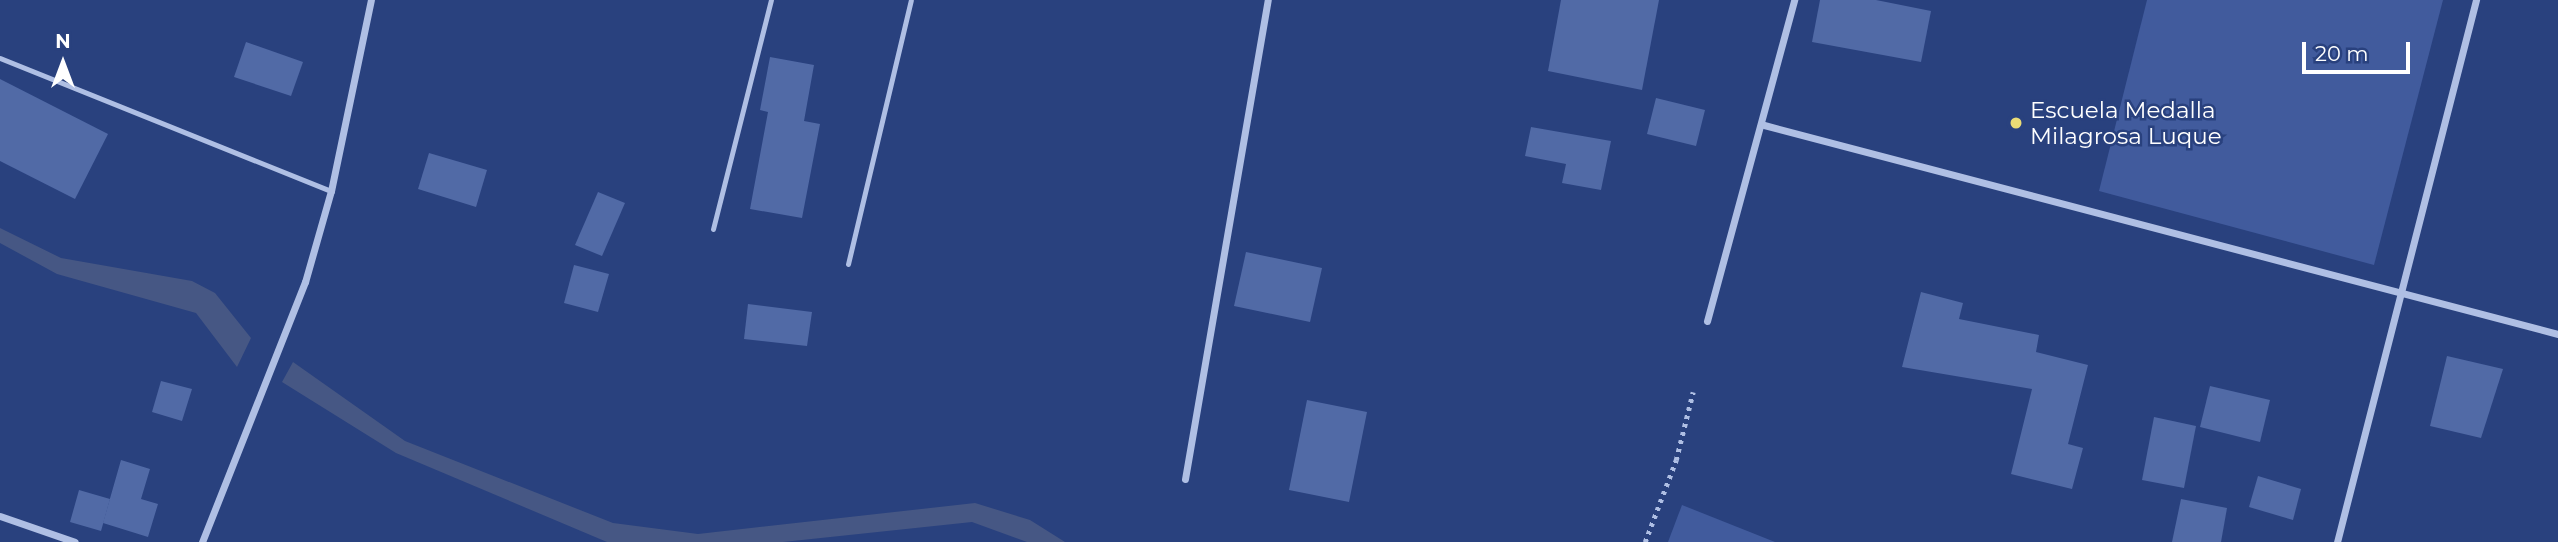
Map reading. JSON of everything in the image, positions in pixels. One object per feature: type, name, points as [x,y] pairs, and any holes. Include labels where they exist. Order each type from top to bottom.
[{"type":"street","points":[[202,542],[305,282],[331,191],[371,0]]},
{"type":"street","points":[[1185,479],[1268,0]]},
{"type":"street","points":[[1707,321],[1764,125],[1794,0]]},
{"type":"street","points":[[2337,542],[2403,294],[2476,0]]},
{"type":"street","points":[[1764,125],[2558,334]]},
{"type":"street","points":[[0,516],[75,542]]},
{"type":"lane","points":[[713,229],[771,0]]},
{"type":"lane","points":[[848,264],[911,0]]},
{"type":"lane","points":[[0,58],[331,191]]},
{"type":"path","points":[[1645,542],[1676,460],[1693,392]]},
{"type":"shaded area","points":[[2147,0],[2443,0],[2374,265],[2099,191]]},
{"type":"shaded area","points":[[0,228],[61,258],[192,281],[215,293],[251,338],[237,367],[196,313],[57,274],[0,243]]},
{"type":"shaded area","points":[[293,362],[405,441],[613,523],[698,534],[975,503],[1030,520],[1065,542],[1027,542],[972,522],[783,542],[607,542],[396,453],[282,382]]},
{"type":"shaded area","points":[[1682,505],[1775,542],[1668,542]]},
{"type":"building","points":[[1561,0],[1659,0],[1642,90],[1548,71]]},
{"type":"building","points":[[1820,0],[1876,0],[1931,11],[1921,62],[1812,42]]},
{"type":"building","points":[[246,42],[303,62],[291,96],[234,77]]},
{"type":"building","points":[[770,57],[814,65],[804,121],[820,124],[802,218],[750,209],[768,112],[760,110]]},
{"type":"building","points":[[0,79],[108,134],[75,199],[0,161]]},
{"type":"building","points":[[1656,98],[1705,110],[1696,146],[1647,134]]},
{"type":"building","points":[[1531,127],[1611,141],[1601,190],[1562,183],[1566,164],[1525,156]]},
{"type":"building","points":[[429,153],[487,170],[476,207],[418,189]]},
{"type":"building","points":[[598,192],[625,203],[602,256],[575,245]]},
{"type":"building","points":[[1246,252],[1322,268],[1310,322],[1234,306]]},
{"type":"building","points":[[574,265],[609,274],[598,312],[564,303]]},
{"type":"building","points":[[1921,292],[1963,303],[1959,319],[2039,335],[2036,352],[2088,365],[2068,444],[2083,448],[2072,489],[2011,474],[2032,389],[1902,367]]},
{"type":"building","points":[[748,304],[812,312],[807,346],[744,339]]},
{"type":"building","points":[[2447,356],[2503,369],[2481,438],[2430,426]]},
{"type":"building","points":[[161,381],[192,389],[182,421],[152,412]]},
{"type":"building","points":[[2210,386],[2270,400],[2260,442],[2200,427]]},
{"type":"building","points":[[1307,400],[1367,412],[1349,502],[1289,490]]},
{"type":"building","points":[[2154,417],[2196,426],[2184,488],[2142,480]]},
{"type":"building","points":[[121,460],[150,469],[141,499],[158,504],[148,537],[103,523]]},
{"type":"building","points":[[2258,476],[2301,489],[2293,520],[2249,507]]},
{"type":"building","points":[[79,490],[110,499],[101,531],[70,522]]},
{"type":"building","points":[[2181,499],[2227,508],[2221,542],[2172,542]]},
{"type":"place","name":"Escuela Medalla Milagrosa Luque","points":[[2016,123]]}]
